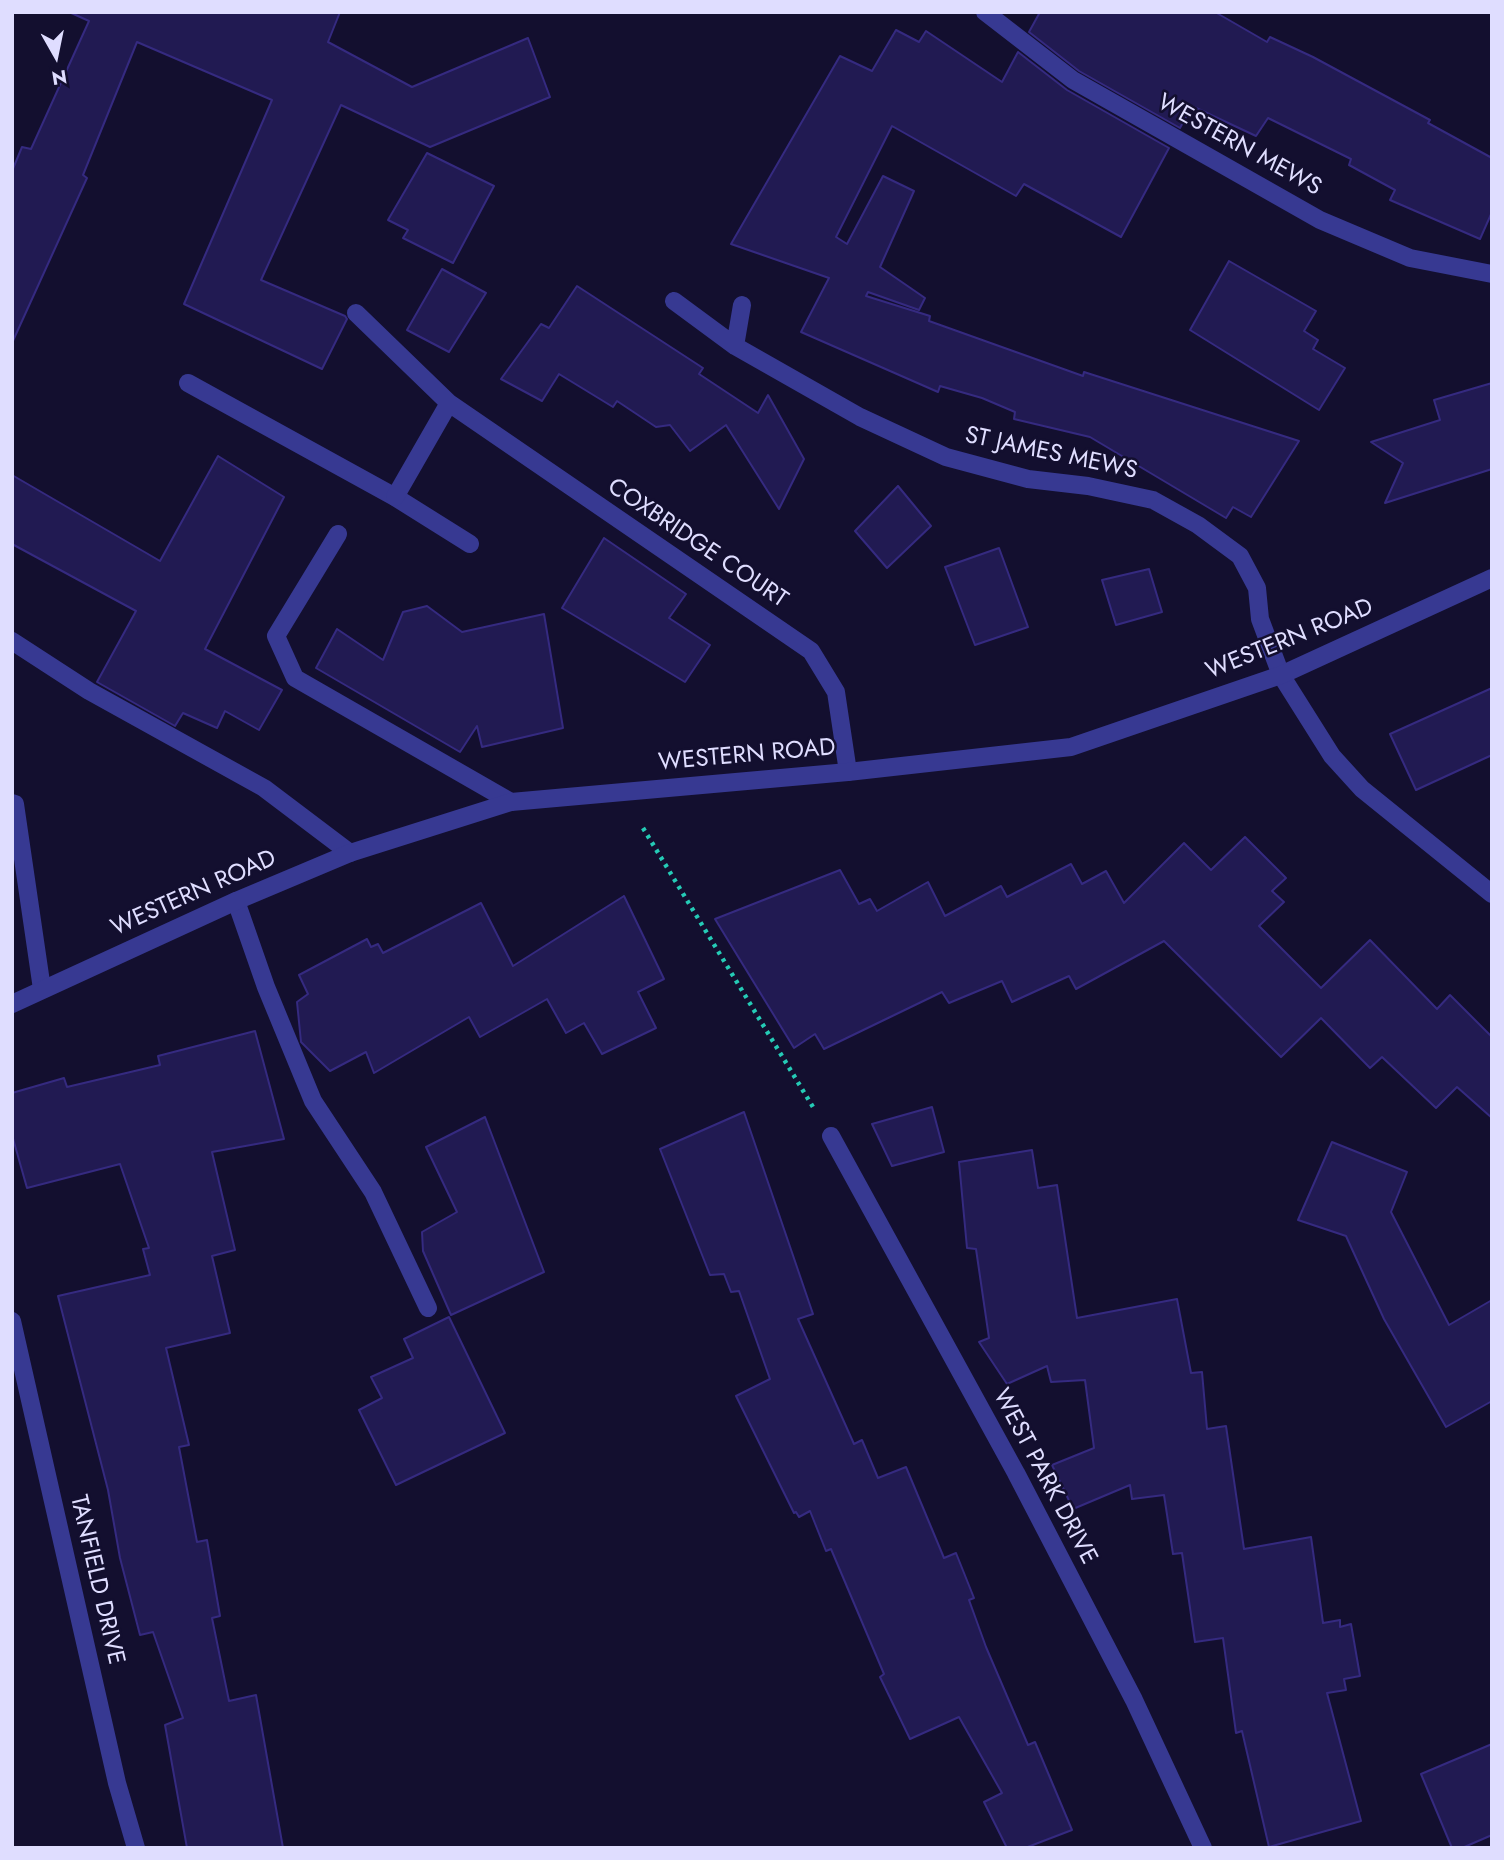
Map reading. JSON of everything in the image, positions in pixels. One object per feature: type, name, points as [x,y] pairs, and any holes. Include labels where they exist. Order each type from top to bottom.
[{"type":"street","name":"WESTERN MEWS","points":[[985,12],[1073,80],[1320,220],[1410,258],[1492,274]]},
{"type":"street","name":"ST JAMES MEWS","points":[[674,301],[735,346],[860,417],[946,457],[1028,479],[1088,486],[1153,500],[1198,525],[1240,556],[1257,588],[1260,619],[1281,676],[1332,756],[1362,789],[1492,894]]},
{"type":"street","points":[[735,346],[742,304]]},
{"type":"street","name":"COXBRIDGE COURT","points":[[356,313],[449,404],[811,651],[836,692],[848,772]]},
{"type":"street","points":[[188,383],[396,497],[471,544]]},
{"type":"street","points":[[396,497],[449,404]]},
{"type":"street","points":[[338,534],[276,636],[295,678],[511,802]]},
{"type":"street","name":"WESTERN ROAD","points":[[12,1004],[236,901],[350,853],[511,802],[848,772],[1071,747],[1281,676],[1492,578]]},
{"type":"street","points":[[12,641],[89,691],[264,788],[350,853]]},
{"type":"street","points":[[12,803],[15,804],[42,989]]},
{"type":"street","points":[[236,901],[266,988],[313,1101],[373,1192],[428,1308]]},
{"type":"street","name":"WEST PARK DRIVE","points":[[831,1136],[1016,1473],[1134,1700],[1203,1848]]},
{"type":"street","name":"TANFIELD DRIVE","points":[[12,1321],[15,1345],[117,1783],[136,1848]]},
{"type":"path","points":[[621,791],[831,1136]]},
{"type":"building","points":[[69,12],[340,12],[328,42],[412,87],[528,38],[550,97],[430,147],[341,105],[261,280],[345,316],[347,319],[322,369],[184,304],[272,100],[137,42],[83,175],[87,178],[12,343],[12,171],[22,147],[31,149],[89,21]]},
{"type":"building","points":[[1040,12],[1215,12],[1267,42],[1270,37],[1313,57],[1430,120],[1428,123],[1492,158],[1492,212],[1480,239],[1390,200],[1395,190],[1349,165],[1351,159],[1268,118],[1256,136],[1192,106],[1180,128],[1079,71],[1029,32]]},
{"type":"building","points":[[896,30],[919,42],[926,31],[1002,82],[1018,52],[1067,90],[1169,148],[1121,237],[1024,184],[1016,196],[892,126],[836,237],[847,244],[883,176],[914,191],[880,267],[925,298],[919,310],[868,292],[866,296],[930,316],[929,321],[1083,376],[1084,372],[1299,441],[1251,517],[1233,507],[1226,518],[1090,437],[1014,419],[1015,412],[982,398],[940,386],[938,392],[801,332],[829,278],[731,244],[840,56],[872,71]]},
{"type":"building","points":[[427,153],[494,186],[453,263],[403,238],[408,230],[388,220]]},
{"type":"building","points":[[1229,261],[1316,311],[1304,331],[1318,340],[1313,349],[1345,368],[1319,410],[1190,330]]},
{"type":"building","points":[[442,269],[486,293],[449,352],[407,330]]},
{"type":"building","points":[[577,286],[703,368],[699,374],[758,413],[768,395],[804,459],[779,509],[726,425],[690,451],[670,425],[656,427],[617,401],[613,407],[559,374],[542,401],[501,379],[541,324],[549,328]]},
{"type":"building","points":[[1492,383],[1492,469],[1385,503],[1403,463],[1371,442],[1440,420],[1434,400]]},
{"type":"building","points":[[218,456],[284,497],[205,649],[282,690],[259,730],[225,711],[217,728],[183,713],[175,726],[97,682],[136,611],[12,544],[12,475],[160,561]]},
{"type":"building","points":[[898,486],[931,526],[887,568],[855,531]]},
{"type":"building","points":[[604,538],[686,594],[669,618],[710,645],[685,682],[562,608]]},
{"type":"building","points":[[999,548],[1028,627],[975,645],[945,567]]},
{"type":"building","points":[[1149,569],[1162,612],[1116,625],[1102,580]]},
{"type":"building","points":[[427,606],[462,632],[544,614],[563,728],[482,747],[477,726],[460,752],[316,668],[337,629],[383,660],[403,612]]},
{"type":"building","points":[[1492,688],[1492,755],[1416,790],[1390,734]]},
{"type":"building","points":[[1245,837],[1286,878],[1272,891],[1284,902],[1259,926],[1321,988],[1370,940],[1437,1009],[1450,995],[1492,1037],[1492,1118],[1457,1087],[1436,1108],[1382,1057],[1370,1068],[1321,1018],[1281,1057],[1164,941],[1076,989],[1069,976],[1012,1002],[1002,981],[949,1003],[942,992],[824,1049],[815,1034],[794,1048],[715,919],[840,870],[859,904],[870,899],[877,911],[928,882],[945,916],[1001,886],[1007,897],[1071,864],[1082,884],[1106,871],[1124,903],[1184,843],[1211,870]]},
{"type":"building","points":[[624,896],[664,979],[638,992],[656,1028],[602,1054],[584,1023],[566,1033],[547,999],[480,1037],[469,1017],[374,1073],[366,1052],[330,1071],[301,1042],[297,1002],[308,994],[299,975],[367,939],[371,947],[378,944],[383,953],[481,903],[513,966]]},
{"type":"building","points":[[255,1031],[284,1139],[212,1152],[235,1250],[212,1256],[230,1333],[166,1348],[189,1445],[179,1447],[197,1542],[207,1540],[220,1616],[212,1618],[229,1701],[256,1695],[283,1848],[187,1848],[165,1725],[183,1718],[153,1632],[140,1635],[120,1558],[108,1490],[58,1296],[150,1275],[143,1249],[149,1248],[120,1164],[27,1188],[12,1135],[12,1093],[64,1078],[67,1087],[160,1065],[158,1056]]},
{"type":"building","points":[[932,1107],[944,1152],[892,1166],[872,1124]]},
{"type":"building","points":[[744,1112],[813,1314],[798,1319],[854,1444],[862,1440],[878,1478],[906,1467],[944,1558],[956,1553],[974,1598],[969,1600],[986,1647],[1028,1745],[1035,1742],[1072,1830],[1025,1848],[1007,1848],[984,1802],[1002,1793],[959,1717],[910,1739],[880,1677],[884,1674],[831,1549],[826,1551],[810,1511],[799,1517],[794,1513],[736,1396],[770,1379],[739,1291],[731,1292],[724,1274],[710,1275],[660,1149]]},
{"type":"building","points":[[485,1117],[544,1272],[451,1315],[423,1251],[422,1232],[457,1212],[426,1147]]},
{"type":"building","points":[[1332,1142],[1407,1172],[1391,1212],[1449,1325],[1492,1300],[1492,1401],[1446,1427],[1384,1319],[1346,1236],[1298,1220]]},
{"type":"building","points":[[1032,1150],[1038,1188],[1057,1185],[1077,1318],[1177,1299],[1191,1373],[1202,1372],[1207,1429],[1226,1426],[1244,1549],[1311,1537],[1323,1623],[1340,1620],[1340,1627],[1351,1624],[1360,1676],[1344,1679],[1346,1690],[1327,1693],[1361,1821],[1269,1847],[1242,1731],[1236,1733],[1223,1638],[1195,1642],[1182,1553],[1173,1554],[1164,1495],[1132,1499],[1130,1485],[1073,1509],[1052,1465],[1094,1448],[1085,1380],[1051,1382],[1047,1366],[1007,1384],[979,1342],[989,1338],[976,1249],[967,1248],[959,1162]]},
{"type":"building","points":[[449,1317],[505,1433],[396,1485],[359,1410],[382,1398],[371,1377],[413,1358],[404,1339]]},
{"type":"building","points":[[1492,1744],[1492,1835],[1462,1848],[1452,1848],[1421,1774]]}]
